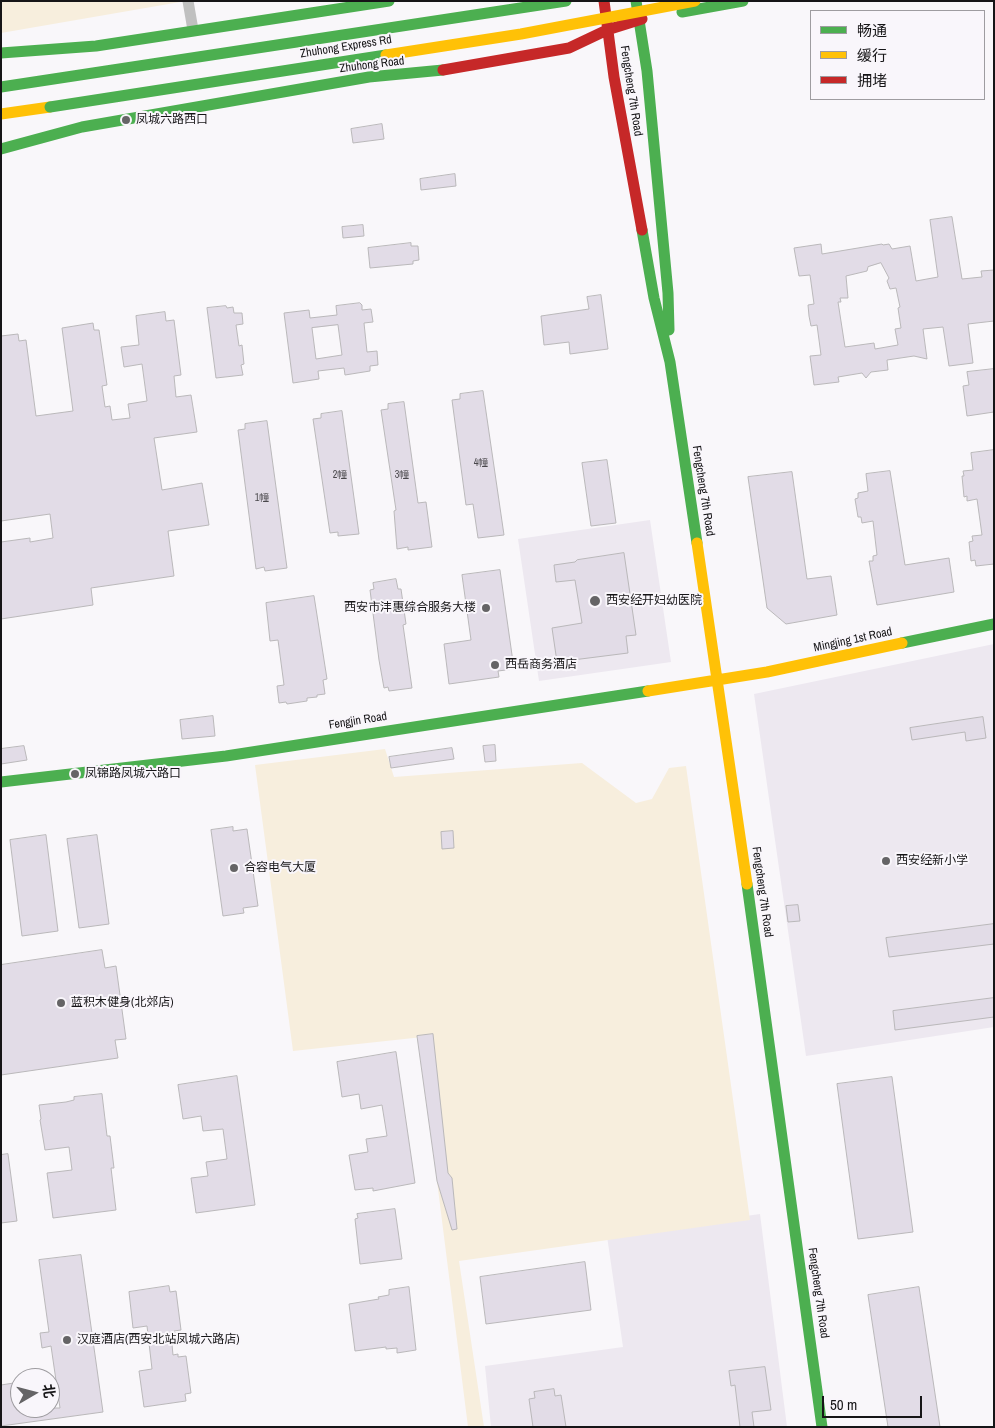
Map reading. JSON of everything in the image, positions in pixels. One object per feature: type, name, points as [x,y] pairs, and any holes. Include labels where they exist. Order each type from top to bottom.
[{"type":"main road","points":[[1,53],[96,46],[389,1]]},
{"type":"main road","name":"Zhuhong Express Rd","points":[[1,87],[566,1]]},
{"type":"main road","name":"Fengcheng 7th Road","points":[[604,1],[614,77],[654,298],[670,362],[718,680],[822,1427]]},
{"type":"main road","name":"Fengcheng 7th Road","points":[[636,1],[647,71],[668,292],[670,362]]},
{"type":"main road","name":"Zhuhong Express Rd","points":[[2,114],[521,34],[695,1]]},
{"type":"main road","name":"Zhuhong Road","points":[[1,149],[82,127],[369,77],[437,71],[569,48],[607,30],[639,20],[743,1]]},
{"type":"main road","name":"Mingjing 1st Road","points":[[718,680],[766,672],[994,624]]},
{"type":"main road","name":"Fengjin Road","points":[[1,782],[226,756],[718,680]]},
{"type":"street","points":[[188,1],[193,30]]},
{"type":"shaded area","points":[[1,1],[186,1],[1,33]]},
{"type":"shaded area","name":"西安经开妇幼医院","points":[[650,520],[671,662],[539,681],[518,539]]},
{"type":"shaded area","name":"西安经新小学","points":[[994,644],[994,1027],[806,1056],[754,694]]},
{"type":"shaded area","points":[[385,749],[394,777],[582,763],[636,803],[652,799],[669,768],[686,766],[750,1220],[459,1261],[484,1427],[468,1427],[437,1181],[448,1215],[423,1037],[293,1051],[255,765]]},
{"type":"shaded area","points":[[760,1214],[787,1427],[491,1427],[485,1366],[623,1347],[607,1236]]},
{"type":"building","points":[[382,124],[384,139],[353,143],[351,129]]},
{"type":"building","points":[[455,174],[456,186],[421,190],[420,179]]},
{"type":"building","points":[[952,217],[962,279],[982,277],[981,271],[994,270],[994,321],[968,324],[973,363],[949,366],[943,327],[923,329],[927,359],[914,356],[887,360],[888,370],[871,372],[866,378],[862,373],[838,377],[839,382],[814,385],[810,356],[821,355],[817,325],[811,326],[809,316],[808,305],[814,304],[810,275],[799,276],[794,248],[821,244],[822,254],[882,244],[889,244],[892,249],[910,246],[916,281],[938,277],[930,220]],"holes":[[[881,263],[889,278],[887,281],[890,289],[896,288],[900,307],[898,308],[901,328],[895,329],[898,345],[875,349],[874,343],[845,347],[838,302],[841,302],[840,298],[848,298],[846,276],[867,271],[868,267]]]},
{"type":"building","points":[[363,225],[364,236],[343,238],[342,227]]},
{"type":"building","points":[[411,243],[411,246],[418,246],[419,260],[413,261],[413,264],[370,268],[368,248]]},
{"type":"building","points":[[601,295],[608,349],[570,354],[569,342],[544,345],[541,316],[589,309],[587,297]]},
{"type":"building","points":[[360,303],[362,310],[371,309],[373,322],[364,323],[367,352],[377,351],[378,365],[370,366],[370,371],[345,375],[344,368],[318,371],[319,379],[293,383],[284,313],[309,310],[310,318],[337,315],[336,306]],"holes":[[[338,325],[342,355],[316,359],[312,328]]]},
{"type":"building","points":[[226,306],[227,308],[233,307],[234,313],[242,313],[243,324],[236,325],[239,346],[242,345],[244,364],[241,365],[243,375],[216,378],[207,308]]},
{"type":"building","points":[[165,312],[166,321],[174,320],[181,375],[174,376],[176,397],[191,395],[197,432],[154,438],[162,490],[202,483],[209,525],[168,531],[174,576],[91,588],[93,605],[1,619],[1,542],[30,538],[30,542],[53,538],[50,514],[1,521],[1,336],[18,334],[19,341],[26,340],[36,416],[73,411],[62,328],[93,323],[94,330],[99,330],[107,385],[102,386],[105,407],[110,406],[112,420],[130,418],[128,404],[147,401],[142,364],[124,367],[121,347],[139,345],[136,316]]},
{"type":"building","points":[[994,369],[994,412],[967,416],[963,386],[969,385],[967,372]]},
{"type":"building","points":[[483,391],[504,535],[478,538],[473,504],[466,505],[452,400],[460,399],[460,394]]},
{"type":"building","points":[[404,402],[418,503],[426,502],[432,547],[408,550],[408,547],[397,549],[394,511],[396,510],[381,410],[388,409],[388,404]]},
{"type":"building","points":[[342,411],[359,534],[338,536],[338,532],[330,533],[313,419],[321,418],[321,414]]},
{"type":"building","points":[[267,421],[287,568],[265,571],[264,567],[256,569],[238,430],[245,429],[245,424]]},
{"type":"building","points":[[994,450],[994,564],[976,566],[975,560],[971,561],[969,542],[973,541],[972,536],[982,535],[977,499],[967,501],[967,496],[964,497],[962,476],[964,476],[963,471],[973,470],[971,453]]},
{"type":"building","points":[[607,460],[616,523],[591,526],[582,463]]},
{"type":"building","points":[[890,471],[905,565],[949,558],[954,592],[877,605],[869,561],[873,561],[873,556],[877,555],[873,521],[862,523],[861,517],[858,517],[855,499],[858,498],[858,493],[868,491],[866,474]]},
{"type":"building","points":[[792,472],[807,579],[831,576],[837,615],[786,624],[767,608],[748,477]]},
{"type":"building","points":[[624,553],[636,635],[626,636],[628,653],[557,662],[552,628],[582,623],[575,580],[556,582],[554,565]]},
{"type":"building","name":"西安市沣惠综合服务大楼","points":[[500,570],[514,669],[498,671],[499,677],[449,684],[444,644],[471,640],[462,575]]},
{"type":"building","points":[[396,579],[398,589],[401,589],[406,624],[403,625],[412,688],[389,691],[388,687],[384,688],[370,590],[374,589],[373,583]]},
{"type":"building","points":[[314,596],[327,679],[323,680],[325,694],[307,698],[307,701],[287,704],[286,702],[279,703],[277,686],[284,685],[278,640],[270,641],[266,603]]},
{"type":"building","points":[[213,716],[215,736],[182,739],[180,720]]},
{"type":"building","points":[[983,717],[986,738],[966,741],[965,732],[912,740],[910,728]]},
{"type":"building","points":[[495,745],[496,761],[485,762],[483,746]]},
{"type":"building","points":[[24,746],[27,760],[1,764],[1,749]]},
{"type":"building","points":[[452,748],[454,759],[391,768],[389,757]]},
{"type":"building","name":"合容电气大厦","points":[[233,827],[233,831],[247,829],[258,906],[243,908],[244,913],[223,916],[211,830]]},
{"type":"building","points":[[453,831],[454,848],[442,849],[441,832]]},
{"type":"building","points":[[46,835],[58,931],[22,936],[10,840]]},
{"type":"building","points":[[97,835],[109,924],[79,928],[67,839]]},
{"type":"building","points":[[798,905],[800,921],[788,922],[786,906]]},
{"type":"building","points":[[994,924],[994,944],[889,957],[886,938]]},
{"type":"building","name":"蓝积木健身(北郊店)","points":[[102,950],[105,968],[116,966],[126,1039],[115,1040],[118,1058],[1,1075],[1,965]]},
{"type":"building","points":[[994,998],[994,1017],[895,1030],[893,1011]]},
{"type":"building","points":[[433,1034],[448,1173],[452,1178],[457,1229],[452,1230],[437,1181],[417,1036]]},
{"type":"building","points":[[396,1052],[415,1183],[373,1191],[373,1188],[355,1190],[349,1155],[368,1152],[366,1139],[387,1136],[382,1105],[361,1109],[359,1094],[342,1097],[337,1062]]},
{"type":"building","points":[[237,1076],[255,1205],[196,1213],[191,1178],[208,1176],[206,1162],[227,1159],[223,1129],[203,1131],[201,1116],[183,1119],[178,1085]]},
{"type":"building","points":[[892,1077],[913,1232],[858,1239],[837,1084]]},
{"type":"building","points":[[102,1094],[107,1136],[110,1136],[114,1168],[111,1168],[116,1210],[53,1218],[47,1173],[72,1170],[69,1147],[45,1150],[39,1105],[66,1102],[74,1100],[74,1097]]},
{"type":"building","points":[[8,1154],[17,1221],[1,1223],[1,1155]]},
{"type":"building","points":[[395,1209],[402,1259],[360,1264],[355,1219],[358,1218],[357,1214]]},
{"type":"building","name":"汉庭酒店(西安北站凤城六路店)","points":[[81,1255],[103,1412],[60,1418],[60,1368],[54,1368],[51,1346],[42,1348],[40,1333],[49,1332],[39,1260]]},
{"type":"building","points":[[585,1262],[591,1310],[486,1324],[480,1277]]},
{"type":"building","points":[[169,1286],[170,1292],[176,1291],[181,1330],[174,1331],[175,1333],[171,1334],[173,1355],[178,1354],[178,1357],[186,1356],[191,1393],[185,1394],[186,1401],[144,1407],[139,1371],[152,1369],[147,1326],[133,1328],[129,1292]]},
{"type":"building","points":[[409,1287],[416,1350],[397,1353],[397,1348],[386,1349],[386,1347],[355,1351],[349,1304],[379,1299],[378,1297],[389,1295],[389,1290]]},
{"type":"building","points":[[919,1287],[940,1427],[888,1427],[868,1295]]},
{"type":"building","points":[[765,1367],[771,1410],[752,1412],[754,1427],[740,1427],[735,1385],[731,1386],[729,1371]]},
{"type":"building","name":"汉庭酒店(西安北站凤城六路店)","points":[[10,1384],[10,1418],[59,1418],[1,1426],[1,1385]]},
{"type":"building","points":[[554,1389],[555,1396],[561,1395],[566,1427],[533,1427],[529,1399],[535,1398],[534,1392]]},
{"type":"traffic: fast","points":[[1,53],[96,46],[389,1]]},
{"type":"traffic: fast","points":[[1,87],[566,1]]},
{"type":"traffic: fast","points":[[636,1],[647,71],[668,293],[669,330]]},
{"type":"traffic: fast","points":[[682,12],[743,1]]},
{"type":"traffic: fast","points":[[50,107],[386,55]]},
{"type":"traffic: fast","points":[[1,149],[82,127],[369,77],[443,70]]},
{"type":"traffic: fast","points":[[642,230],[654,298],[670,362],[697,543]]},
{"type":"traffic: fast","points":[[902,643],[994,624]]},
{"type":"traffic: fast","points":[[1,782],[226,756],[648,691]]},
{"type":"traffic: fast","points":[[747,884],[822,1427]]},
{"type":"traffic: slow","points":[[386,55],[521,34],[695,1]]},
{"type":"traffic: slow","points":[[1,114],[50,107]]},
{"type":"traffic: slow","points":[[697,543],[747,884]]},
{"type":"traffic: slow","points":[[648,691],[767,672],[902,643]]},
{"type":"traffic: jam","points":[[604,1],[614,77],[642,230]]},
{"type":"traffic: jam","points":[[443,70],[569,48],[607,30],[642,19]]},
{"type":"place","name":"凤城六路西口","points":[[126,120]]},
{"type":"place","name":"西安经开妇幼医院","points":[[595,601]]},
{"type":"place","name":"西安市沣惠综合服务大楼","points":[[486,608]]},
{"type":"place","name":"西岳商务酒店","points":[[495,665]]},
{"type":"place","name":"凤锦路凤城六路口","points":[[75,774]]},
{"type":"place","name":"西安经新小学","points":[[886,861]]},
{"type":"place","name":"合容电气大厦","points":[[234,868]]},
{"type":"place","name":"蓝积木健身(北郊店)","points":[[61,1003]]},
{"type":"place","name":"汉庭酒店(西安北站凤城六路店)","points":[[67,1340]]}]
